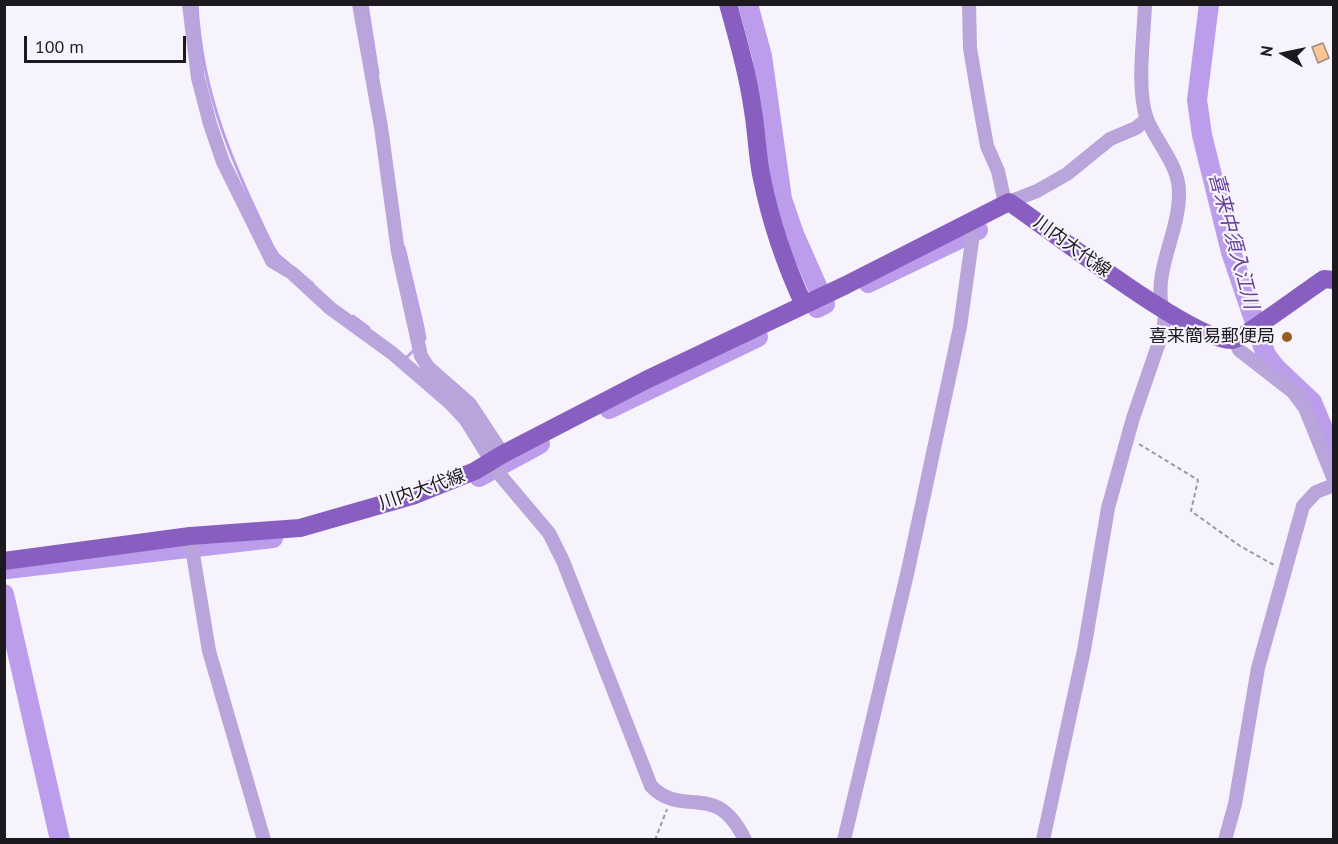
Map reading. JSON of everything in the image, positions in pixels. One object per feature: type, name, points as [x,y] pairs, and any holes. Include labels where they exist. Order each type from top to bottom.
[{"type":"main road","points":[[728,4],[742,52],[761,177],[774,230],[786,267],[804,305]]},
{"type":"main road","name":"川内大代線","points":[[4,561],[190,536],[300,528],[415,495],[498,462],[646,380],[804,305],[971,231],[1007,202],[1124,284],[1184,322],[1223,340],[1248,331]]},
{"type":"main road","points":[[1248,331],[1330,277]]},
{"type":"street","points":[[189,4],[198,78],[210,124],[223,162],[272,261],[292,273],[324,303],[392,353],[450,403],[465,420],[498,462],[556,545],[645,777],[658,795],[721,807],[737,824],[745,840]]},
{"type":"street","points":[[358,4],[381,128],[398,252],[421,356],[429,367],[470,404],[498,462]]},
{"type":"street","points":[[969,4],[970,48],[979,106],[987,146],[998,171],[1007,202],[1037,192],[1067,174],[1110,139],[1137,128],[1147,119]]},
{"type":"street","points":[[1043,840],[1084,650],[1108,508],[1163,331],[1164,308],[1158,289],[1180,192],[1176,172],[1147,119],[1142,101],[1145,4]]},
{"type":"street","points":[[844,840],[908,570],[960,327],[971,231]]},
{"type":"street","points":[[1248,331],[1239,350],[1293,392],[1305,408],[1334,480]]},
{"type":"street","points":[[1225,840],[1235,804],[1258,668],[1303,506],[1316,492],[1334,485]]},
{"type":"street","points":[[190,536],[208,651],[264,840]]},
{"type":"path","points":[[1129,438],[1180,466],[1198,480],[1191,511],[1202,521],[1284,570]]},
{"type":"path","points":[[655,840],[671,799]]},
{"type":"building","points":[[1323,43],[1329,58],[1318,63],[1312,47]]},
{"type":"waterway","points":[[197,4],[205,69],[232,157],[278,255],[313,284]]},
{"type":"waterway","points":[[367,4],[378,74]]},
{"type":"waterway","points":[[748,4],[762,56],[782,199],[794,234],[825,304],[817,308]]},
{"type":"waterway","name":"喜来中須入江川","points":[[1209,4],[1197,100],[1202,135],[1231,252],[1266,355],[1276,368],[1312,402],[1334,455]]},
{"type":"waterway","points":[[868,283],[978,230]]},
{"type":"waterway","points":[[404,247],[423,327],[425,339],[422,342]]},
{"type":"waterway","points":[[353,316],[369,328]]},
{"type":"waterway","points":[[609,409],[758,337]]},
{"type":"waterway","points":[[406,358],[415,349]]},
{"type":"waterway","points":[[479,477],[540,444]]},
{"type":"waterway","points":[[7,569],[273,538]]},
{"type":"waterway","points":[[4,594],[60,840]]},
{"type":"place","name":"喜来簡易郵便局","points":[[1287,337]]}]
